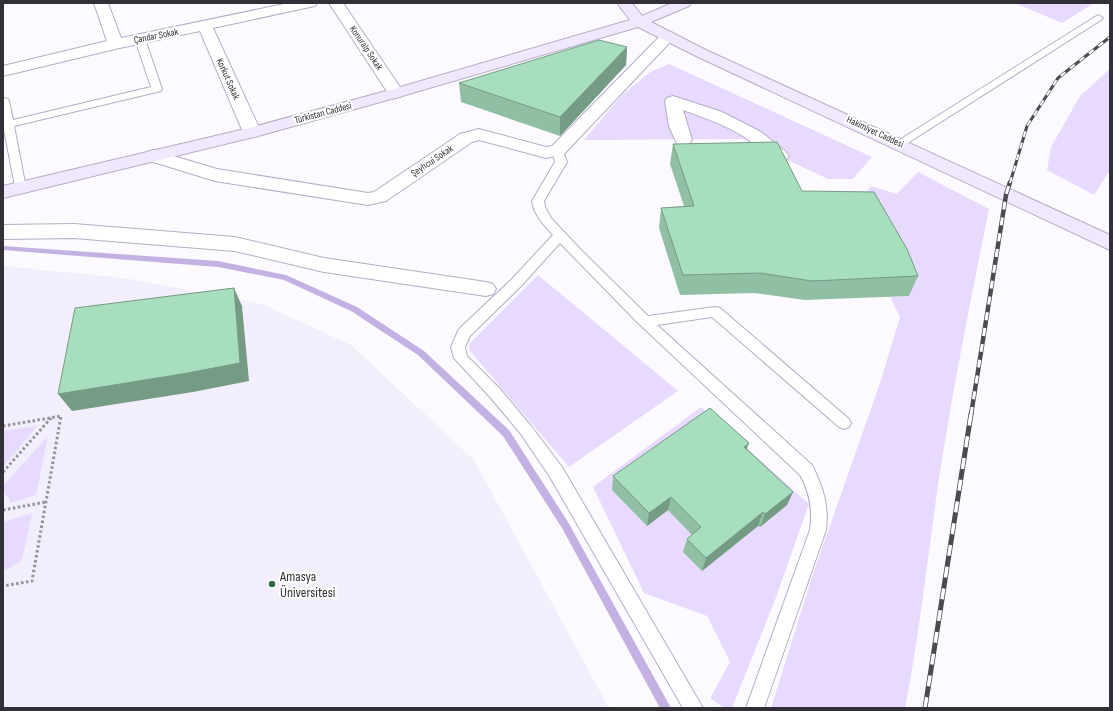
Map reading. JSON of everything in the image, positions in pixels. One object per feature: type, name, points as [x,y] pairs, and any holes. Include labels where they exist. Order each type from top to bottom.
[{"type":"street","points":[[101,3],[115,44]]},
{"type":"street","name":"Çandar Sokak","points":[[3,70],[115,44],[310,3]]},
{"type":"street","name":"Konuralp Sokak","points":[[336,3],[396,93]]},
{"type":"street","points":[[624,3],[639,22]]},
{"type":"street","name":"Türkistan Caddesi","points":[[3,192],[252,132],[396,93],[639,22],[684,3]]},
{"type":"street","name":"Hakimiyet Caddesi","points":[[639,22],[1110,243]]},
{"type":"street","name":"Korkut Sokak","points":[[205,26],[252,132]]},
{"type":"street","points":[[558,150],[668,36]]},
{"type":"street","points":[[683,140],[678,126],[673,101],[716,116],[749,132],[780,156]]},
{"type":"street","name":"Şeyhcui Sokak","points":[[153,156],[215,175],[368,199],[379,196],[466,138],[479,134],[546,152],[558,150]]},
{"type":"street","points":[[3,232],[74,231],[235,244],[324,265],[486,289]]},
{"type":"lane","points":[[899,144],[1098,18]]},
{"type":"lane","points":[[8,124],[157,89],[140,39]]},
{"type":"lane","points":[[4,101],[20,188]]},
{"type":"lane","points":[[558,150],[560,162],[538,201],[539,207],[546,220],[645,321],[806,470],[819,497],[821,514],[818,530],[755,708]]},
{"type":"lane","points":[[560,235],[517,282],[464,333],[458,347],[459,353],[461,358],[495,393],[526,430],[556,472],[694,708]]},
{"type":"lane","points":[[645,321],[715,312],[844,423]]},
{"type":"path","points":[[3,426],[61,416],[32,580],[3,586]]},
{"type":"path","points":[[3,472],[51,418]]},
{"type":"path","points":[[3,510],[46,502]]},
{"type":"shaded area","points":[[1015,3],[1094,3],[1062,23]]},
{"type":"shaded area","points":[[669,64],[872,157],[853,179],[828,179],[743,139],[584,140],[621,96],[650,72]]},
{"type":"shaded area","points":[[1110,69],[1110,170],[1094,195],[1047,170],[1051,147],[1080,96]]},
{"type":"shaded area","points":[[918,172],[989,209],[948,421],[919,627],[905,708],[771,708],[811,580],[880,383],[900,317],[890,297],[909,296],[855,208],[871,186],[897,194]]},
{"type":"shaded area","name":"Amasya Üniversitesi","points":[[3,266],[124,278],[262,304],[351,345],[474,460],[609,708],[3,708]]},
{"type":"shaded area","points":[[538,275],[678,391],[569,467],[469,350],[469,344]]},
{"type":"shaded area","points":[[701,407],[809,504],[775,600],[732,708],[724,708],[710,698],[730,662],[707,616],[644,593],[593,487]]},
{"type":"shaded area","points":[[37,426],[3,467],[3,431]]},
{"type":"shaded area","points":[[48,436],[36,495],[10,503],[9,498],[3,492],[3,486]]},
{"type":"shaded area","points":[[32,513],[22,560],[10,568],[3,570],[3,522]]},
{"type":"building","points":[[599,40],[627,47],[560,117],[459,83]]},
{"type":"building","points":[[777,142],[802,191],[874,192],[907,249],[918,276],[812,281],[760,273],[683,275],[661,208],[694,206],[673,144]]},
{"type":"building","points":[[234,288],[240,363],[58,394],[75,308]]},
{"type":"building","points":[[710,408],[749,443],[744,447],[793,492],[765,514],[763,512],[706,558],[687,539],[701,527],[671,497],[649,513],[613,476]]},
{"type":"waterway","points":[[3,248],[218,264],[286,278],[354,309],[421,353],[506,433],[565,525],[666,708]]},
{"type":"railway","points":[[1010,183],[1027,126],[1058,78],[1110,37]]},
{"type":"railway","points":[[971,415],[1006,195],[1010,182]]},
{"type":"railway","points":[[925,708],[971,414]]},
{"type":"place","name":"Amasya Üniversitesi","points":[[272,584]]}]
